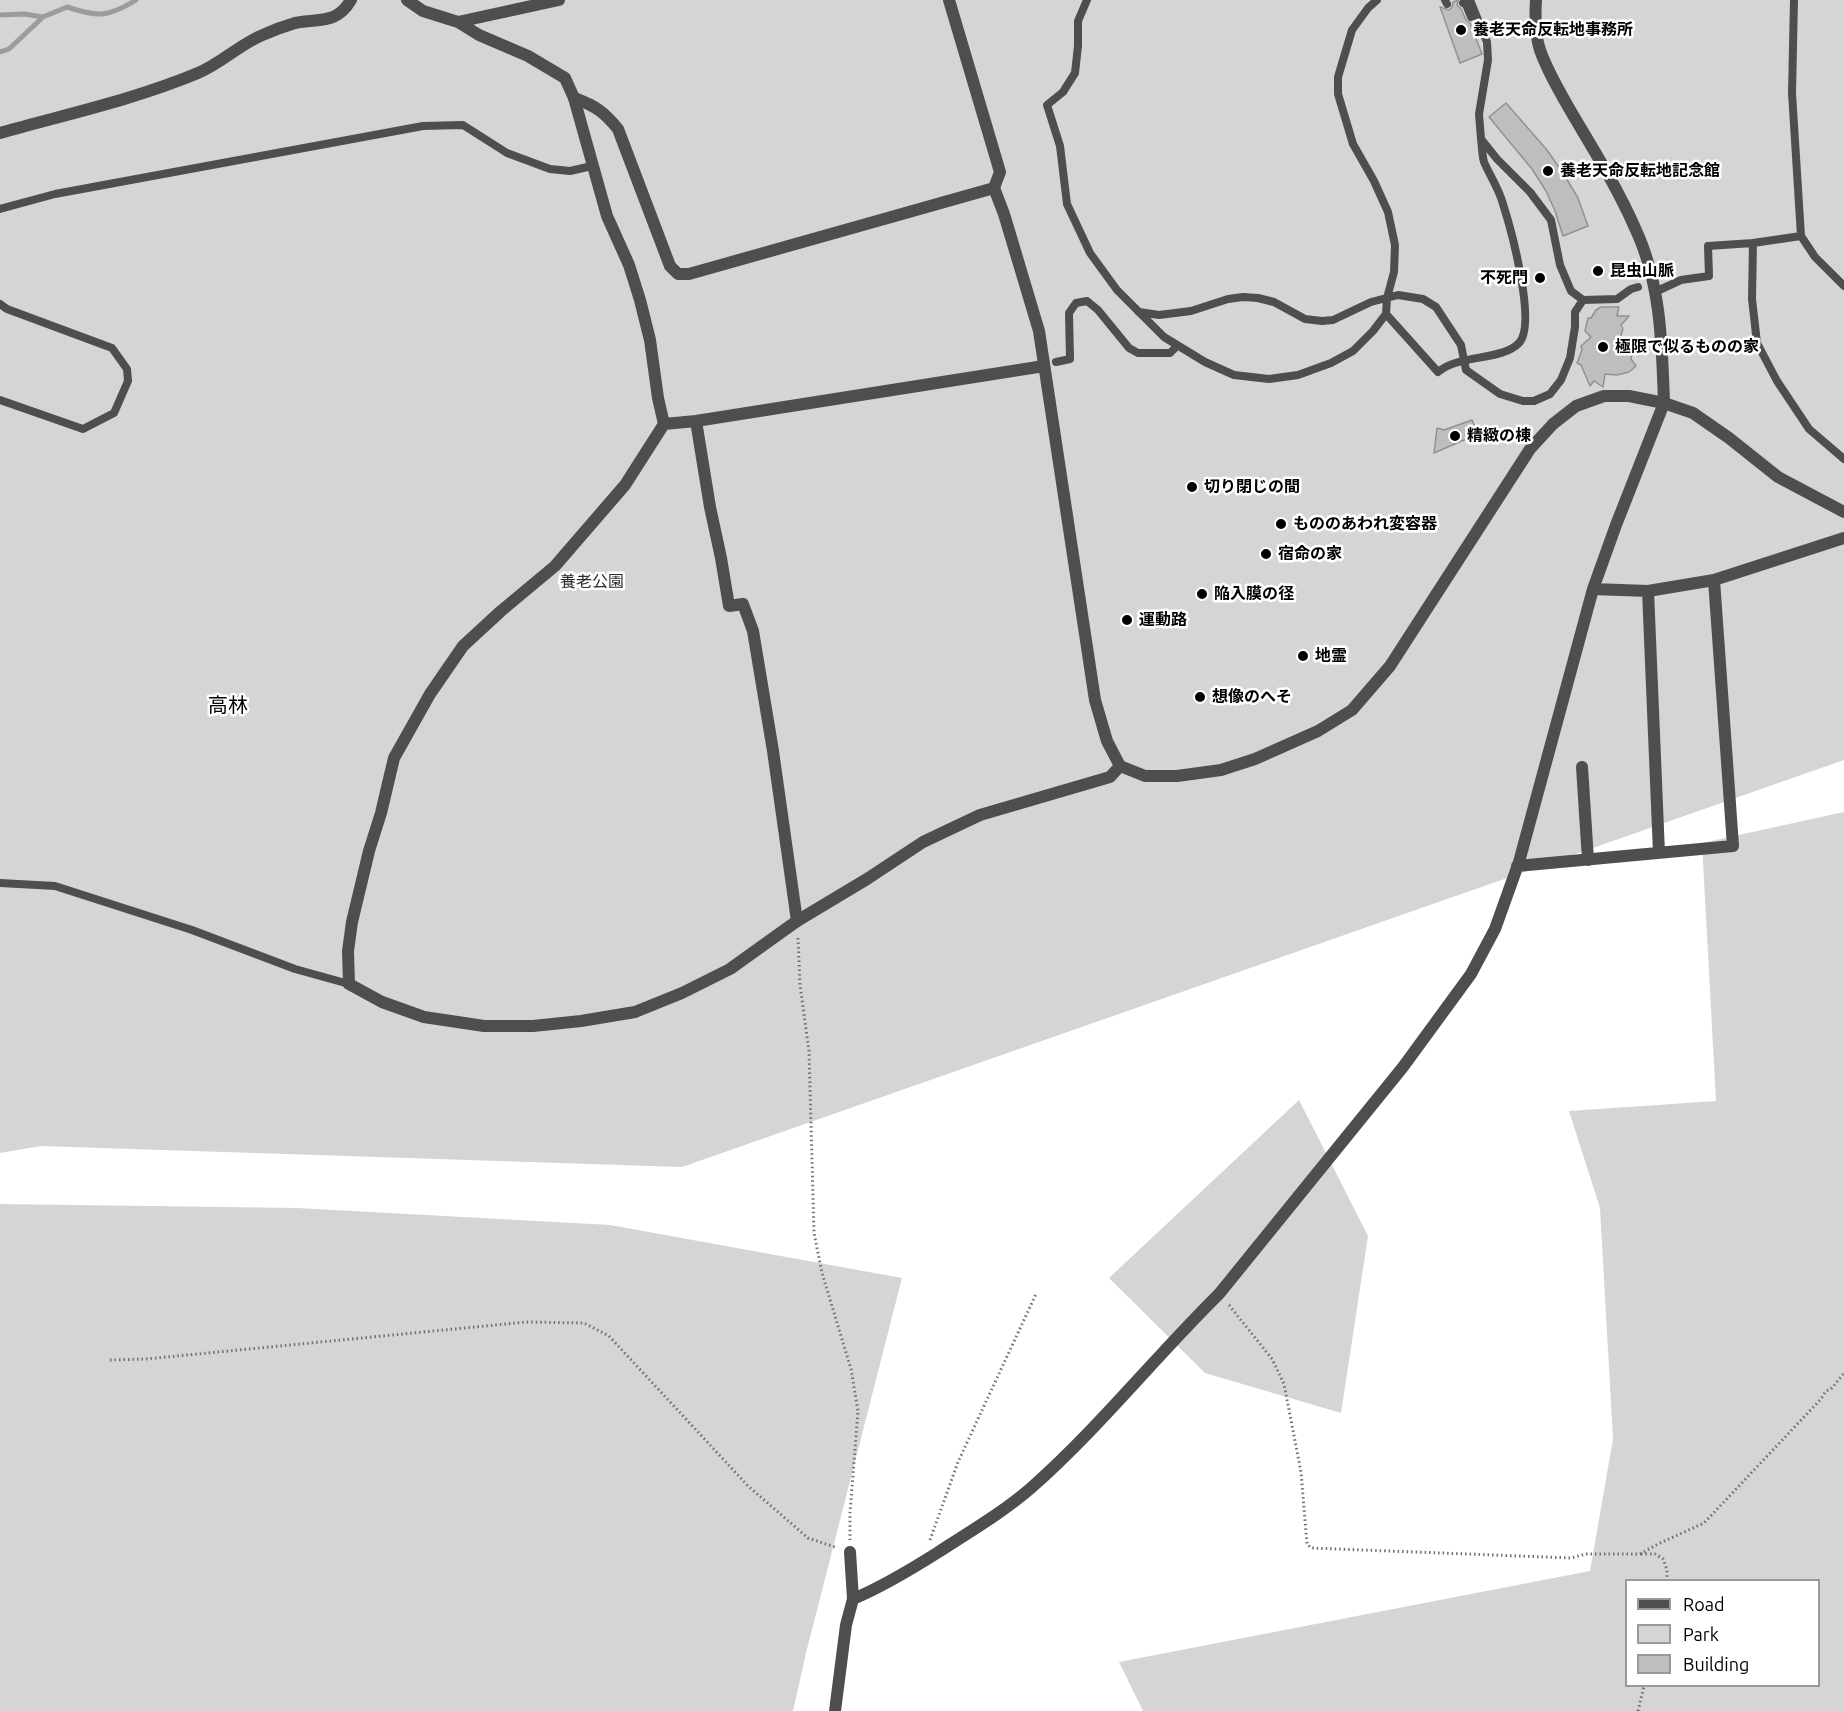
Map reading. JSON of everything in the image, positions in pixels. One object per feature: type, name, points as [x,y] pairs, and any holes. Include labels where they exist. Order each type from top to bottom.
[{"type":"street","points":[[0,133],[147,93],[201,72],[262,35],[296,23],[322,21],[336,17],[351,0]]},
{"type":"street","points":[[407,0],[423,11],[458,22],[479,35],[528,56],[565,78],[574,98],[607,216],[629,265],[640,300],[650,340],[664,424],[625,485],[555,566],[463,646],[430,694],[394,758],[352,922],[348,951],[349,984],[382,1002],[424,1017],[484,1026],[533,1026],[635,1012],[682,993],[730,969],[797,921],[923,842],[980,815],[1110,777],[1120,766]]},
{"type":"street","points":[[458,22],[559,0]]},
{"type":"street","points":[[949,0],[1000,172],[994,188],[1004,213],[1050,364],[1095,700],[1107,741],[1120,766],[1145,777],[1177,776],[1221,770],[1255,759],[1318,731],[1352,710],[1390,666],[1530,449],[1552,424],[1576,406],[1604,396],[1629,396],[1693,413],[1778,477],[1844,512]]},
{"type":"street","points":[[853,1599],[869,1593],[922,1562],[998,1514],[1077,1445],[1219,1294],[1403,1066],[1471,974],[1495,929],[1517,866],[1593,589],[1664,404],[1662,346],[1655,292],[1648,261],[1636,229],[1550,75],[1539,48],[1535,13],[1536,0]]},
{"type":"street","points":[[574,98],[592,104],[618,129],[670,266],[678,274],[689,274],[994,188]]},
{"type":"street","points":[[664,424],[696,421],[1050,364]]},
{"type":"street","points":[[696,421],[729,606],[743,604],[753,632],[773,751],[797,921]]},
{"type":"street","points":[[1593,589],[1648,591],[1714,580],[1844,538]]},
{"type":"street","points":[[1517,866],[1732,846],[1714,580]]},
{"type":"street","points":[[1648,591],[1659,853]]},
{"type":"street","points":[[1582,767],[1588,860]]},
{"type":"street","points":[[835,1711],[846,1625],[853,1599],[850,1552]]},
{"type":"lane","points":[[1087,0],[1078,21],[1075,73],[1064,92],[1047,105],[1060,146],[1067,204],[1090,253],[1117,290],[1164,338],[1205,363],[1234,375],[1269,379],[1298,375],[1331,363],[1353,351],[1374,331],[1386,314],[1387,298],[1394,272],[1395,245],[1388,212],[1353,144],[1338,94],[1338,77],[1352,30],[1377,0]]},
{"type":"lane","points":[[1794,0],[1792,93],[1802,236],[1815,257],[1844,286]]},
{"type":"lane","points":[[1386,314],[1438,372],[1445,366],[1464,360],[1507,351],[1518,344],[1524,336],[1526,310],[1519,268],[1503,201],[1483,159],[1479,114],[1488,60],[1488,42],[1476,15],[1466,2]]},
{"type":"lane","points":[[0,209],[55,194],[423,126],[463,125],[507,153],[550,170],[570,171],[592,166]]},
{"type":"lane","points":[[1481,139],[1497,159],[1530,192],[1551,220],[1560,265],[1570,291],[1583,300],[1617,298],[1638,287]]},
{"type":"lane","points":[[1655,292],[1681,280],[1708,276],[1708,246],[1802,236]]},
{"type":"lane","points":[[1753,243],[1752,299],[1757,343],[1776,381],[1809,429],[1844,459]]},
{"type":"lane","points":[[1139,312],[1159,315],[1191,311],[1228,298],[1244,297],[1274,302],[1305,319],[1322,321],[1333,320],[1371,302],[1398,295],[1423,299],[1436,307],[1461,345],[1466,370],[1500,394],[1523,401],[1534,401],[1550,394],[1561,380],[1570,358],[1575,312],[1583,300]]},
{"type":"lane","points":[[1050,364],[1070,359],[1069,313],[1076,303],[1087,301],[1098,310],[1130,348],[1138,353],[1170,352],[1177,346]]},
{"type":"lane","points":[[0,304],[7,309],[112,348],[127,369],[128,381],[114,413],[83,429],[0,400]]},
{"type":"lane","points":[[0,883],[55,886],[192,930],[295,969],[349,984]]},
{"type":"path","points":[[110,1360],[158,1358],[526,1322],[584,1323],[609,1336],[748,1486],[808,1538],[850,1552],[850,1513],[858,1411],[851,1369],[822,1273],[814,1233],[809,1051],[800,985],[797,921]]},
{"type":"path","points":[[922,1562],[958,1462],[1036,1294]]},
{"type":"path","points":[[1219,1294],[1272,1359],[1284,1384],[1301,1472],[1307,1544],[1311,1548],[1571,1558],[1586,1554],[1655,1554],[1663,1559],[1667,1569],[1667,1579]]},
{"type":"path","points":[[1640,1554],[1704,1523],[1844,1373]]},
{"type":"path","points":[[1638,1711],[1644,1687]]},
{"type":"green space","name":"養老公園","points":[[0,0],[1844,0],[1844,760],[682,1167],[41,1146],[0,1153]]},
{"type":"green space","points":[[1844,812],[1844,1711],[1143,1711],[1119,1662],[1590,1571],[1613,1439],[1600,1208],[1569,1111],[1716,1101],[1702,843]]},
{"type":"green space","points":[[1299,1100],[1368,1236],[1341,1413],[1205,1373],[1109,1278]]},
{"type":"green space","points":[[0,1204],[297,1208],[610,1225],[902,1278],[793,1711],[0,1711]]},
{"type":"building","name":"養老天命反転地事務所","points":[[1458,0],[1457,5],[1470,23],[1482,54],[1460,63],[1440,7],[1449,10],[1453,2]]},
{"type":"building","name":"養老天命反転地記念館","points":[[1506,103],[1547,150],[1563,173],[1578,198],[1588,226],[1563,236],[1546,191],[1532,169],[1489,117]]},
{"type":"building","name":"極限で似るものの家","points":[[1601,307],[1619,307],[1617,316],[1629,316],[1621,325],[1623,329],[1619,341],[1632,354],[1631,359],[1636,366],[1629,372],[1617,375],[1605,374],[1603,387],[1594,381],[1590,386],[1581,365],[1577,363],[1582,350],[1581,346],[1591,337],[1585,331],[1588,318],[1591,318]]},
{"type":"building","name":"精緻の棟","points":[[1472,420],[1478,434],[1434,453],[1437,428],[1444,430]]},
{"type":"waterway","points":[[0,15],[24,14],[43,17],[67,7],[87,13],[102,14],[110,13],[136,0]]},
{"type":"waterway","points":[[0,52],[9,49],[43,17]]},
{"type":"place","name":"養老天命反転地事務所","points":[[1461,30]]},
{"type":"place","name":"養老天命反転地記念館","points":[[1548,171]]},
{"type":"place","name":"昆虫山脈","points":[[1598,271]]},
{"type":"place","name":"不死門","points":[[1540,278]]},
{"type":"place","name":"極限で似るものの家","points":[[1603,347]]},
{"type":"place","name":"精緻の棟","points":[[1455,436]]},
{"type":"place","name":"切り閉じの間","points":[[1192,487]]},
{"type":"place","name":"もののあわれ変容器","points":[[1281,524]]},
{"type":"place","name":"宿命の家","points":[[1266,554]]},
{"type":"place","name":"陥入膜の径","points":[[1202,594]]},
{"type":"place","name":"運動路","points":[[1127,620]]},
{"type":"place","name":"地霊","points":[[1303,656]]},
{"type":"place","name":"想像のへそ","points":[[1200,697]]},
{"type":"district","name":"高林","points":[[228,705]]}]
